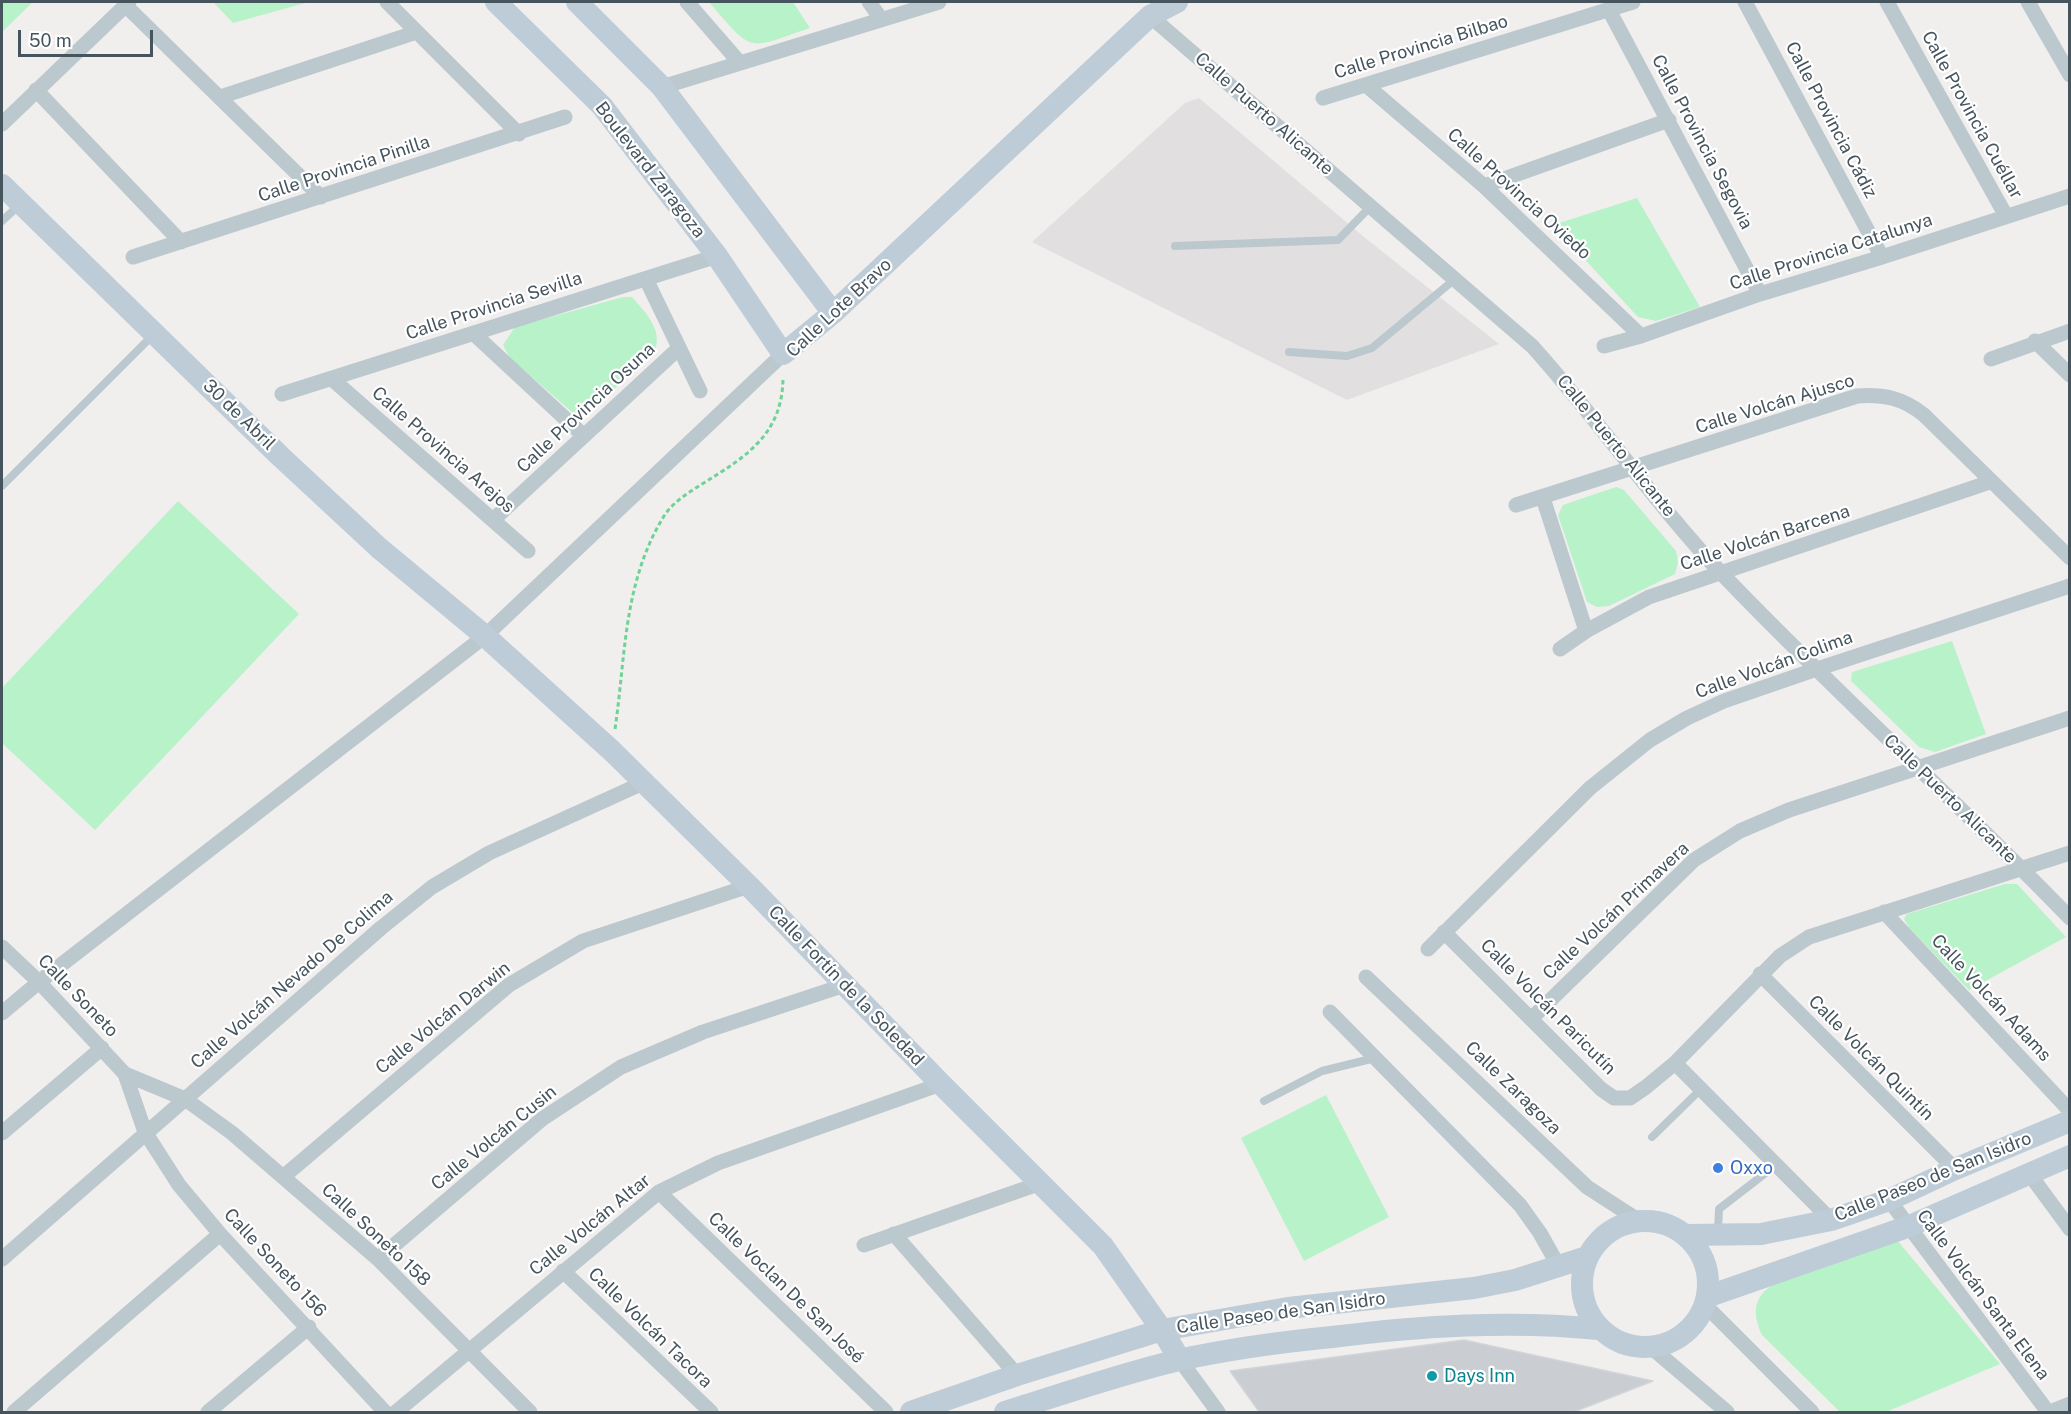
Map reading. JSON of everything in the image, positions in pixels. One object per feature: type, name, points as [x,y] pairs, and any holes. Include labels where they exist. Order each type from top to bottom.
[{"type":"street","points":[[387,2],[519,134]]},
{"type":"street","name":"Boulevard Zaragoza","points":[[496,2],[602,106],[717,256],[783,354]]},
{"type":"street","points":[[577,2],[662,87],[833,313]]},
{"type":"street","points":[[687,2],[740,63]]},
{"type":"street","points":[[869,2],[880,20]]},
{"type":"street","points":[[662,87],[939,2]]},
{"type":"street","name":"Calle Lote Bravo","points":[[783,354],[833,313],[1144,9],[1177,2]]},
{"type":"street","name":"Calle Provincia Bilbao","points":[[1323,98],[1634,2]]},
{"type":"street","name":"Calle Provincia Cádiz","points":[[1745,2],[1882,257]]},
{"type":"street","name":"Calle Provincia Cuéllar","points":[[1887,2],[2006,216]]},
{"type":"street","points":[[2028,2],[2070,75]]},
{"type":"street","points":[[2,124],[127,3],[321,197]]},
{"type":"street","name":"Calle Puerto Alicante","points":[[1144,9],[1532,346],[1723,574],[2070,918]]},
{"type":"street","name":"Calle Provincia Segovia","points":[[1609,10],[1760,294]]},
{"type":"street","points":[[220,97],[417,32]]},
{"type":"street","name":"Calle Provincia Oviedo","points":[[1366,85],[1484,186],[1641,336]]},
{"type":"street","points":[[36,90],[181,242]]},
{"type":"street","name":"Calle Provincia Pinilla","points":[[133,257],[566,117]]},
{"type":"street","points":[[1484,186],[1669,120]]},
{"type":"street","name":"30 de Abril","points":[[2,184],[379,548],[485,636]]},
{"type":"street","name":"Calle Provincia Catalunya","points":[[1604,346],[1641,336],[1760,294],[2070,196]]},
{"type":"street","name":"Calle Provincia Sevilla","points":[[282,394],[717,256]]},
{"type":"street","points":[[646,279],[700,391]]},
{"type":"street","points":[[1991,358],[2035,341],[2070,331]]},
{"type":"street","points":[[473,333],[584,436]]},
{"type":"street","points":[[2035,341],[2070,375]]},
{"type":"street","name":"Calle Provincia Osuna","points":[[493,520],[679,348]]},
{"type":"street","points":[[2,1014],[39,982],[485,636],[783,354]]},
{"type":"street","name":"Calle Provincia Arejos","points":[[332,379],[528,552]]},
{"type":"street","name":"Calle Volcán Ajusco","points":[[1516,505],[1857,396],[1875,394],[1893,397],[1912,406],[2070,558]]},
{"type":"street","name":"Calle Volcán Barcena","points":[[1560,649],[1586,631],[1649,597],[1723,574],[1990,482]]},
{"type":"street","points":[[1543,498],[1586,631]]},
{"type":"street","name":"Calle Volcán Colima","points":[[1428,949],[1590,788],[1650,740],[1687,718],[1724,701],[2070,586]]},
{"type":"street","name":"Calle Fortín de la Soledad","points":[[485,636],[612,751],[749,886],[941,1084],[1103,1246],[1162,1330],[1180,1360]]},
{"type":"street","name":"Calle Volcán Primavera","points":[[1532,1018],[1694,860],[1740,831],[1789,810],[2070,718]]},
{"type":"street","name":"Calle Volcán Nevado De Colima","points":[[2,1259],[381,928],[432,887],[489,852],[643,783]]},
{"type":"street","points":[[1831,1220],[1675,1062],[1760,974],[1793,945],[1809,937],[1884,912],[2070,853]]},
{"type":"street","name":"Calle Volcán Darwin","points":[[283,1177],[509,985],[583,942],[749,886]]},
{"type":"street","name":"Calle Volcán Adams","points":[[1884,912],[2070,1111]]},
{"type":"street","name":"Calle Volcán Paricutín","points":[[1444,932],[1601,1089],[1614,1098],[1630,1098],[1675,1062]]},
{"type":"street","name":"Calle Soneto","points":[[2,946],[125,1074],[146,1132]]},
{"type":"street","name":"Calle Volcán Quintín","points":[[1760,974],[1955,1168]]},
{"type":"street","name":"Calle Zaragoza","points":[[1366,976],[1587,1186],[1638,1220]]},
{"type":"street","name":"Calle Volcán Cusin","points":[[378,1259],[542,1119],[621,1067],[703,1032],[845,985]]},
{"type":"street","points":[[1330,1012],[1520,1205],[1540,1233],[1559,1267]]},
{"type":"street","points":[[2,1133],[102,1048]]},
{"type":"street","name":"Calle Soneto","points":[[125,1074],[185,1099]]},
{"type":"street","name":"Calle Volcán Altar","points":[[396,1413],[658,1192],[718,1162],[941,1084]]},
{"type":"street","name":"Calle Soneto 158","points":[[185,1099],[232,1133],[378,1259],[530,1413]]},
{"type":"street","name":"Calle Paseo de San Isidro","points":[[1687,1235],[1718,1236],[1793,1229],[1831,1220],[1889,1200],[1955,1168],[2070,1121]]},
{"type":"street","name":"Calle Soneto 156","points":[[146,1132],[179,1185],[220,1234],[309,1327],[385,1413]]},
{"type":"street","name":"Calle Paseo de San Isidro","points":[[1707,1301],[1907,1227],[2028,1172],[2070,1156]]},
{"type":"street","points":[[2028,1172],[2070,1229]]},
{"type":"street","points":[[864,1245],[1041,1183]]},
{"type":"street","name":"Calle Voclan De San José","points":[[658,1192],[886,1413]]},
{"type":"street","name":"Calle Volcán Santa Elena","points":[[1889,1200],[1907,1227],[2049,1413]]},
{"type":"street","points":[[1638,1220],[1664,1223],[1687,1235],[1702,1252],[1709,1273],[1707,1301],[1693,1327],[1674,1341],[1652,1348],[1623,1344],[1599,1329],[1588,1313],[1582,1294],[1582,1275],[1587,1257],[1600,1239],[1617,1226],[1638,1220]]},
{"type":"street","points":[[15,1413],[220,1234]]},
{"type":"street","points":[[894,1234],[1017,1375]]},
{"type":"street","name":"Calle Paseo de San Isidro","points":[[911,1413],[1017,1375],[1162,1330],[1288,1308],[1474,1288],[1515,1280],[1587,1257]]},
{"type":"street","name":"Calle Volcán Tacora","points":[[563,1271],[711,1413]]},
{"type":"street","points":[[1707,1301],[1812,1413]]},
{"type":"street","name":"Calle Paseo de San Isidro","points":[[1005,1413],[1096,1383],[1180,1360],[1288,1342],[1385,1330],[1538,1323],[1599,1329]]},
{"type":"street","points":[[208,1413],[309,1327]]},
{"type":"street","points":[[1652,1348],[1727,1413]]},
{"type":"street","points":[[1180,1360],[1218,1413]]},
{"type":"street","points":[[2049,1413],[2070,1404]]},
{"type":"lane","points":[[2,221],[21,203]]},
{"type":"lane","points":[[1175,246],[1338,240],[1371,206]]},
{"type":"lane","points":[[1288,352],[1347,356],[1372,348],[1456,278]]},
{"type":"lane","points":[[2,486],[155,333]]},
{"type":"lane","points":[[1264,1101],[1322,1071],[1376,1058]]},
{"type":"lane","points":[[1652,1137],[1701,1089]]},
{"type":"lane","points":[[1718,1236],[1719,1209],[1776,1165]]},
{"type":"path","name":"Calle Lote Bravo","points":[[612,751],[632,590],[646,549],[665,514],[683,496],[744,457],[762,440],[778,413],[783,388],[783,354]]},
{"type":"shaded area","points":[[1199,98],[1364,237],[1499,344],[1347,400],[1032,242],[1185,103]]},
{"type":"green space","points":[[2,2],[33,2],[2,32]]},
{"type":"green space","points":[[213,2],[309,2],[233,23]]},
{"type":"green space","points":[[709,2],[793,2],[810,28],[774,41],[752,43],[735,31]]},
{"type":"green space","points":[[1637,198],[1700,307],[1656,321],[1638,317],[1553,225]]},
{"type":"green space","points":[[623,297],[632,297],[653,324],[657,338],[656,346],[653,354],[593,408],[580,415],[572,412],[510,358],[503,345],[515,327]]},
{"type":"green space","points":[[1616,487],[1624,490],[1676,551],[1678,562],[1675,574],[1609,606],[1597,607],[1587,602],[1558,515],[1563,505]]},
{"type":"green space","points":[[178,501],[299,614],[95,830],[2,743],[2,688]]},
{"type":"green space","points":[[1952,641],[1986,734],[1935,752],[1919,747],[1851,681],[1852,672]]},
{"type":"green space","points":[[2005,884],[2017,884],[2066,937],[1969,990],[1909,928],[1904,919],[1907,914]]},
{"type":"green space","points":[[1326,1095],[1389,1217],[1304,1261],[1241,1138]]},
{"type":"green space","points":[[1897,1240],[2000,1364],[1886,1412],[1840,1412],[1762,1335],[1757,1321],[1756,1308],[1765,1290],[1772,1285]]},
{"type":"building","name":"Days Inn","points":[[1464,1340],[1653,1381],[1571,1413],[1260,1413],[1230,1371]]},
{"type":"place","name":"Oxxo","points":[[1718,1168]]},
{"type":"place","name":"Days Inn","points":[[1432,1376]]}]
